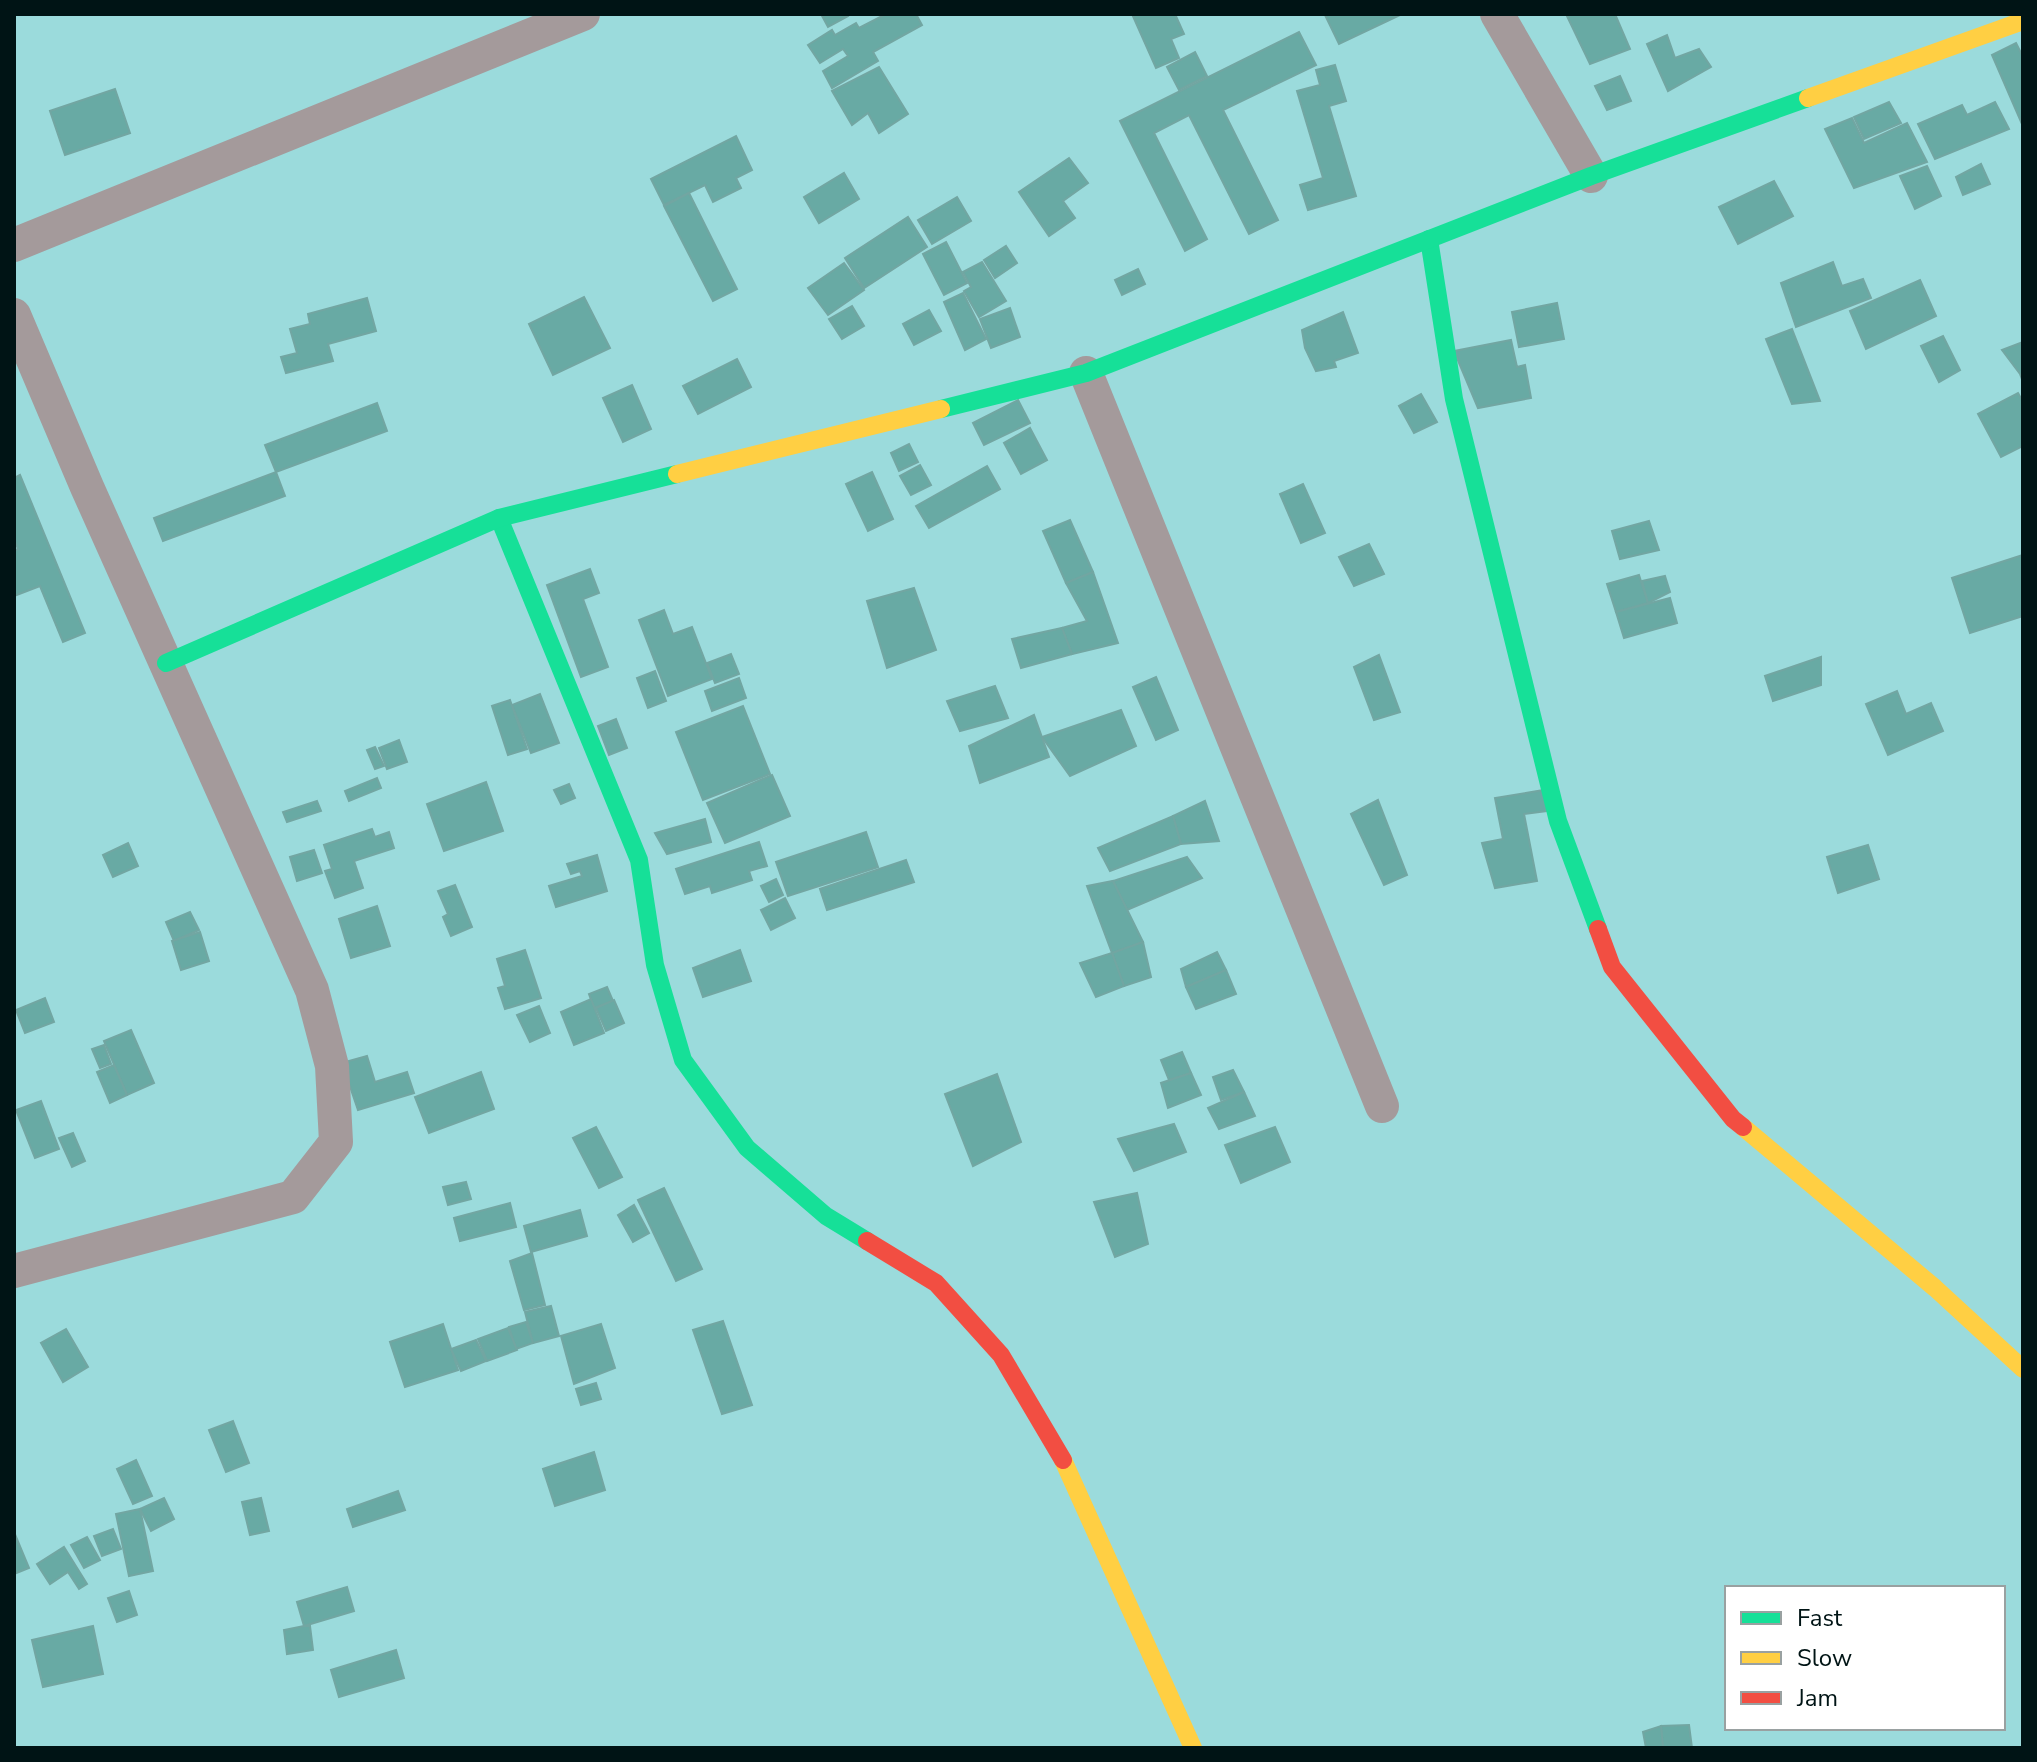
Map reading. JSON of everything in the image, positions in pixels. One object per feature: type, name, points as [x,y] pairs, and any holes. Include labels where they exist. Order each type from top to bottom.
[{"type":"street","points":[[14,245],[583,14]]},
{"type":"street","points":[[1497,14],[1591,176]]},
{"type":"street","points":[[166,663],[499,518],[1086,373],[1591,176],[2023,21]]},
{"type":"street","points":[[1429,239],[1454,399],[1558,821],[1612,967],[1733,1119],[1935,1288],[2023,1369]]},
{"type":"street","points":[[14,315],[87,487],[312,990],[332,1066],[336,1142],[293,1197],[14,1271]]},
{"type":"street","points":[[1086,373],[1382,1106]]},
{"type":"street","points":[[499,518],[639,860],[655,965],[683,1060],[747,1148],[826,1216],[936,1283],[1001,1355],[1062,1457],[1193,1748]]},
{"type":"building","points":[[821,14],[847,14],[848,16],[828,27]]},
{"type":"building","points":[[886,14],[916,14],[922,25],[873,52],[878,61],[832,88],[823,71],[848,56],[843,49],[820,63],[808,45],[832,30],[835,35],[856,23],[859,28]]},
{"type":"building","points":[[1132,14],[1175,14],[1184,34],[1171,39],[1179,58],[1156,68]]},
{"type":"building","points":[[1327,14],[1402,14],[1339,44]]},
{"type":"building","points":[[1566,14],[1615,14],[1630,49],[1590,64]]},
{"type":"building","points":[[1299,32],[1316,65],[1223,110],[1278,220],[1249,234],[1189,115],[1154,133],[1207,239],[1185,251],[1120,121]]},
{"type":"building","points":[[1667,35],[1675,58],[1699,49],[1711,67],[1668,91],[1647,44]]},
{"type":"building","points":[[2016,43],[2023,57],[2022,124],[1992,55]]},
{"type":"building","points":[[1195,52],[1207,76],[1179,90],[1167,67]]},
{"type":"building","points":[[1335,65],[1346,101],[1329,106],[1356,196],[1308,210],[1300,185],[1323,178],[1297,91],[1320,85],[1316,70]]},
{"type":"building","points":[[879,67],[908,114],[879,133],[868,113],[852,125],[832,91]]},
{"type":"building","points":[[1620,76],[1631,101],[1607,110],[1595,86]]},
{"type":"building","points":[[115,89],[130,133],[65,155],[50,111]]},
{"type":"building","points":[[1889,102],[1901,123],[1864,139],[1854,117]]},
{"type":"building","points":[[1995,102],[2009,129],[1935,159],[1918,124],[1962,105],[1967,115]]},
{"type":"building","points":[[1852,118],[1864,143],[1907,123],[1927,162],[1854,188],[1825,129]]},
{"type":"building","points":[[736,136],[752,170],[736,178],[741,188],[713,202],[705,185],[664,205],[651,179]]},
{"type":"building","points":[[1069,158],[1088,183],[1063,201],[1075,218],[1049,236],[1019,192]]},
{"type":"building","points":[[1981,164],[1990,184],[1963,195],[1956,177]]},
{"type":"building","points":[[1927,166],[1941,196],[1915,209],[1900,176]]},
{"type":"building","points":[[844,173],[859,199],[819,223],[804,197]]},
{"type":"building","points":[[1774,181],[1793,216],[1738,244],[1719,207]]},
{"type":"building","points":[[689,193],[737,289],[713,301],[664,206]]},
{"type":"building","points":[[957,197],[971,221],[932,244],[918,220]]},
{"type":"building","points":[[908,217],[927,247],[864,288],[845,258]]},
{"type":"building","points":[[946,242],[967,283],[944,295],[923,254]]},
{"type":"building","points":[[1006,246],[1017,263],[995,278],[984,260]]},
{"type":"building","points":[[982,262],[1006,301],[979,317],[964,291],[971,287],[963,272]]},
{"type":"building","points":[[1833,262],[1842,286],[1863,279],[1871,298],[1796,327],[1781,283]]},
{"type":"building","points":[[844,263],[864,290],[828,315],[808,288]]},
{"type":"building","points":[[1138,269],[1145,284],[1122,295],[1115,280]]},
{"type":"building","points":[[1920,280],[1936,316],[1866,349],[1850,311]]},
{"type":"building","points":[[963,293],[986,339],[965,350],[944,302]]},
{"type":"building","points":[[584,297],[610,348],[553,375],[529,324]]},
{"type":"building","points":[[367,298],[376,331],[328,344],[333,361],[286,373],[281,357],[297,353],[290,329],[310,324],[308,314]]},
{"type":"building","points":[[1557,303],[1564,339],[1519,347],[1512,312]]},
{"type":"building","points":[[852,306],[864,326],[842,339],[829,319]]},
{"type":"building","points":[[1010,308],[1020,337],[991,348],[980,319]]},
{"type":"building","points":[[929,310],[941,331],[914,345],[903,324]]},
{"type":"building","points":[[1343,312],[1358,353],[1334,361],[1336,367],[1316,371],[1305,348],[1302,330]]},
{"type":"building","points":[[1792,329],[1820,401],[1792,404],[1766,339]]},
{"type":"building","points":[[1943,336],[1960,370],[1939,382],[1921,346]]},
{"type":"building","points":[[1511,340],[1517,367],[1525,365],[1531,398],[1478,408],[1454,351]]},
{"type":"building","points":[[2023,342],[2023,382],[2002,350]]},
{"type":"building","points":[[737,359],[751,387],[698,414],[683,386]]},
{"type":"building","points":[[632,385],[651,429],[623,442],[603,398]]},
{"type":"building","points":[[2018,393],[2023,402],[2023,446],[2001,457],[1978,414]]},
{"type":"building","points":[[1421,394],[1437,422],[1414,433],[1399,406]]},
{"type":"building","points":[[1018,400],[1030,423],[984,445],[973,423]]},
{"type":"building","points":[[377,403],[387,431],[276,472],[265,445]]},
{"type":"building","points":[[1030,428],[1047,460],[1021,474],[1004,443]]},
{"type":"building","points":[[909,444],[918,462],[899,471],[891,453]]},
{"type":"building","points":[[920,465],[931,485],[911,495],[900,476]]},
{"type":"building","points":[[987,466],[1000,489],[929,528],[916,506]]},
{"type":"building","points":[[276,472],[285,496],[163,541],[154,518]]},
{"type":"building","points":[[872,472],[893,519],[868,531],[846,484]]},
{"type":"building","points":[[20,475],[85,633],[63,642],[40,586],[14,596],[14,551],[18,549],[14,539],[14,478]]},
{"type":"building","points":[[1303,484],[1325,533],[1301,543],[1280,494]]},
{"type":"building","points":[[1070,520],[1093,572],[1066,583],[1043,531]]},
{"type":"building","points":[[1649,521],[1659,550],[1620,559],[1612,531]]},
{"type":"building","points":[[1369,544],[1384,574],[1354,586],[1339,557]]},
{"type":"building","points":[[2023,555],[2023,616],[1970,633],[1952,578]]},
{"type":"building","points":[[590,569],[599,593],[583,599],[608,667],[581,677],[547,585]]},
{"type":"building","points":[[1093,572],[1118,643],[1072,654],[1062,628],[1087,621],[1066,583]]},
{"type":"building","points":[[1639,575],[1648,603],[1616,612],[1607,584]]},
{"type":"building","points":[[1665,576],[1670,592],[1648,603],[1642,581]]},
{"type":"building","points":[[914,588],[936,650],[887,668],[867,601]]},
{"type":"building","points":[[1670,598],[1677,623],[1624,638],[1616,612]]},
{"type":"building","points":[[664,610],[673,634],[692,627],[712,679],[668,696],[639,620]]},
{"type":"building","points":[[1062,628],[1072,654],[1021,668],[1012,639]]},
{"type":"building","points":[[731,654],[739,674],[715,683],[707,663]]},
{"type":"building","points":[[1379,655],[1400,712],[1374,720],[1354,667]]},
{"type":"building","points":[[1821,657],[1821,685],[1773,701],[1765,676]]},
{"type":"building","points":[[655,671],[666,701],[648,708],[637,678]]},
{"type":"building","points":[[1156,677],[1178,730],[1156,740],[1133,687]]},
{"type":"building","points":[[739,678],[746,698],[712,711],[705,691]]},
{"type":"building","points":[[995,686],[1008,718],[960,731],[947,701]]},
{"type":"building","points":[[1897,691],[1906,714],[1931,703],[1943,731],[1888,755],[1866,704]]},
{"type":"building","points":[[540,694],[559,743],[531,753],[512,705]]},
{"type":"building","points":[[510,700],[527,749],[508,755],[492,706]]},
{"type":"building","points":[[743,706],[770,774],[703,800],[676,732]]},
{"type":"building","points":[[1121,710],[1136,746],[1070,776],[1042,737]]},
{"type":"building","points":[[1034,715],[1049,757],[980,783],[969,746]]},
{"type":"building","points":[[616,719],[627,748],[609,755],[598,726]]},
{"type":"building","points":[[399,740],[407,762],[387,769],[379,748]]},
{"type":"building","points":[[375,747],[384,766],[375,769],[367,750]]},
{"type":"building","points":[[772,775],[790,816],[725,843],[707,803]]},
{"type":"building","points":[[377,778],[381,788],[349,801],[345,791]]},
{"type":"building","points":[[486,782],[503,831],[444,851],[427,804]]},
{"type":"building","points":[[569,784],[575,798],[561,804],[554,790]]},
{"type":"building","points":[[1544,790],[1548,811],[1524,814],[1537,881],[1495,888],[1482,843],[1503,839],[1495,798]]},
{"type":"building","points":[[1378,800],[1407,875],[1384,885],[1351,814]]},
{"type":"building","points":[[317,801],[321,811],[287,822],[283,812]]},
{"type":"building","points":[[1205,801],[1219,841],[1181,844],[1173,816]]},
{"type":"building","points":[[1173,816],[1181,844],[1110,871],[1098,848]]},
{"type":"building","points":[[705,819],[711,842],[667,854],[655,833]]},
{"type":"building","points":[[372,829],[375,837],[389,832],[394,848],[354,861],[363,888],[335,898],[325,871],[332,869],[324,845]]},
{"type":"building","points":[[866,832],[878,867],[788,896],[776,862]]},
{"type":"building","points":[[759,842],[767,866],[749,871],[752,880],[712,893],[710,886],[685,894],[676,869]]},
{"type":"building","points":[[128,843],[138,866],[113,877],[103,855]]},
{"type":"building","points":[[1868,845],[1879,879],[1838,893],[1827,857]]},
{"type":"building","points":[[314,850],[322,873],[297,881],[290,857]]},
{"type":"building","points":[[597,855],[607,891],[556,907],[549,886],[582,876],[580,871],[571,874],[567,864]]},
{"type":"building","points":[[1187,857],[1202,878],[1127,910],[1113,881]]},
{"type":"building","points":[[906,860],[914,882],[827,910],[820,889]]},
{"type":"building","points":[[776,879],[783,895],[769,902],[761,886]]},
{"type":"building","points":[[1113,881],[1143,942],[1112,953],[1087,886]]},
{"type":"building","points":[[455,885],[472,927],[451,936],[443,917],[448,914],[438,891]]},
{"type":"building","points":[[785,898],[795,918],[771,930],[761,910]]},
{"type":"building","points":[[377,906],[390,946],[351,958],[339,919]]},
{"type":"building","points":[[190,912],[199,930],[174,941],[166,922]]},
{"type":"building","points":[[200,932],[209,961],[181,970],[172,941]]},
{"type":"building","points":[[1143,942],[1151,977],[1124,986],[1112,953]]},
{"type":"building","points":[[525,950],[541,998],[505,1009],[498,988],[505,986],[497,959]]},
{"type":"building","points":[[740,950],[751,981],[703,997],[693,968]]},
{"type":"building","points":[[1217,952],[1226,970],[1186,987],[1181,969]]},
{"type":"building","points":[[1112,953],[1124,986],[1096,997],[1080,963]]},
{"type":"building","points":[[1226,970],[1236,994],[1196,1009],[1186,987]]},
{"type":"building","points":[[607,987],[613,1001],[594,1008],[589,994]]},
{"type":"building","points":[[45,998],[54,1022],[25,1033],[16,1010]]},
{"type":"building","points":[[591,999],[604,1033],[574,1045],[561,1012]]},
{"type":"building","points":[[614,1000],[624,1023],[606,1031],[596,1008]]},
{"type":"building","points":[[539,1006],[550,1033],[530,1042],[517,1015]]},
{"type":"building","points":[[131,1030],[154,1083],[127,1095],[104,1041]]},
{"type":"building","points":[[104,1045],[111,1064],[100,1068],[92,1049]]},
{"type":"building","points":[[1182,1052],[1191,1073],[1169,1080],[1161,1060]]},
{"type":"building","points":[[367,1056],[375,1082],[407,1072],[414,1093],[358,1110],[342,1063]]},
{"type":"building","points":[[114,1065],[127,1095],[110,1103],[97,1072]]},
{"type":"building","points":[[1233,1070],[1244,1092],[1221,1100],[1213,1077]]},
{"type":"building","points":[[481,1072],[494,1109],[429,1133],[415,1097]]},
{"type":"building","points":[[1191,1073],[1201,1095],[1168,1108],[1161,1083]]},
{"type":"building","points":[[997,1074],[1021,1142],[973,1166],[945,1094]]},
{"type":"building","points":[[1244,1092],[1255,1116],[1219,1129],[1208,1108]]},
{"type":"building","points":[[41,1101],[59,1149],[35,1158],[16,1110]]},
{"type":"building","points":[[1174,1124],[1186,1152],[1134,1171],[1118,1139]]},
{"type":"building","points":[[596,1127],[622,1177],[599,1188],[573,1138]]},
{"type":"building","points":[[1275,1127],[1290,1162],[1241,1183],[1225,1145]]},
{"type":"building","points":[[73,1133],[85,1161],[72,1167],[59,1138]]},
{"type":"building","points":[[466,1182],[471,1199],[448,1205],[443,1187]]},
{"type":"building","points":[[664,1188],[702,1269],[676,1281],[638,1200]]},
{"type":"building","points":[[1137,1193],[1148,1244],[1115,1257],[1094,1202]]},
{"type":"building","points":[[510,1203],[516,1227],[460,1241],[454,1218]]},
{"type":"building","points":[[634,1205],[649,1233],[633,1242],[618,1215]]},
{"type":"building","points":[[580,1210],[587,1236],[531,1252],[524,1226]]},
{"type":"building","points":[[532,1253],[545,1305],[524,1310],[510,1261]]},
{"type":"building","points":[[551,1306],[559,1336],[533,1343],[525,1312]]},
{"type":"building","points":[[723,1321],[752,1405],[722,1414],[693,1330]]},
{"type":"building","points":[[526,1322],[533,1343],[516,1349],[509,1327]]},
{"type":"building","points":[[443,1324],[458,1370],[405,1387],[390,1342]]},
{"type":"building","points":[[601,1324],[615,1368],[574,1384],[561,1336]]},
{"type":"building","points":[[508,1328],[517,1350],[487,1361],[478,1339]]},
{"type":"building","points":[[66,1329],[88,1367],[63,1382],[41,1343]]},
{"type":"building","points":[[476,1340],[486,1361],[461,1371],[451,1349]]},
{"type":"building","points":[[596,1383],[601,1399],[581,1405],[576,1389]]},
{"type":"building","points":[[233,1421],[249,1463],[226,1472],[209,1430]]},
{"type":"building","points":[[594,1452],[605,1490],[555,1506],[543,1469]]},
{"type":"building","points":[[136,1460],[152,1496],[133,1504],[117,1469]]},
{"type":"building","points":[[398,1491],[405,1510],[353,1527],[347,1509]]},
{"type":"building","points":[[164,1498],[174,1519],[151,1531],[140,1509]]},
{"type":"building","points":[[261,1498],[269,1531],[250,1535],[242,1502]]},
{"type":"building","points":[[140,1509],[153,1571],[129,1576],[116,1514]]},
{"type":"building","points":[[113,1529],[121,1549],[102,1556],[94,1536]]},
{"type":"building","points":[[14,1532],[29,1568],[14,1574]]},
{"type":"building","points":[[87,1537],[100,1560],[84,1568],[71,1545]]},
{"type":"building","points":[[64,1547],[87,1584],[79,1589],[68,1572],[50,1584],[37,1564]]},
{"type":"building","points":[[347,1587],[354,1611],[304,1626],[297,1602]]},
{"type":"building","points":[[129,1591],[137,1615],[117,1622],[108,1598]]},
{"type":"building","points":[[93,1626],[103,1674],[43,1687],[32,1640]]},
{"type":"building","points":[[310,1626],[313,1650],[287,1654],[284,1630]]},
{"type":"building","points":[[396,1650],[404,1678],[339,1697],[331,1670]]},
{"type":"building","points":[[1689,1725],[1692,1748],[1663,1748],[1661,1726]]},
{"type":"building","points":[[1661,1726],[1663,1748],[1646,1748],[1643,1732]]},
{"type":"traffic: fast","points":[[941,409],[1086,373],[1591,176],[1808,98]]},
{"type":"traffic: fast","points":[[1429,239],[1454,399],[1558,821],[1598,929]]},
{"type":"traffic: fast","points":[[166,663],[499,518],[677,474]]},
{"type":"traffic: fast","points":[[499,518],[639,860],[655,965],[683,1060],[747,1148],[826,1216],[867,1241]]},
{"type":"traffic: slow","points":[[1808,98],[2023,21]]},
{"type":"traffic: slow","points":[[677,474],[941,409]]},
{"type":"traffic: slow","points":[[1743,1127],[1935,1288],[2023,1369]]},
{"type":"traffic: slow","points":[[1063,1460],[1193,1748]]},
{"type":"traffic: jam","points":[[1598,929],[1612,967],[1733,1119],[1743,1127]]},
{"type":"traffic: jam","points":[[867,1241],[936,1283],[1001,1355],[1063,1460]]}]
